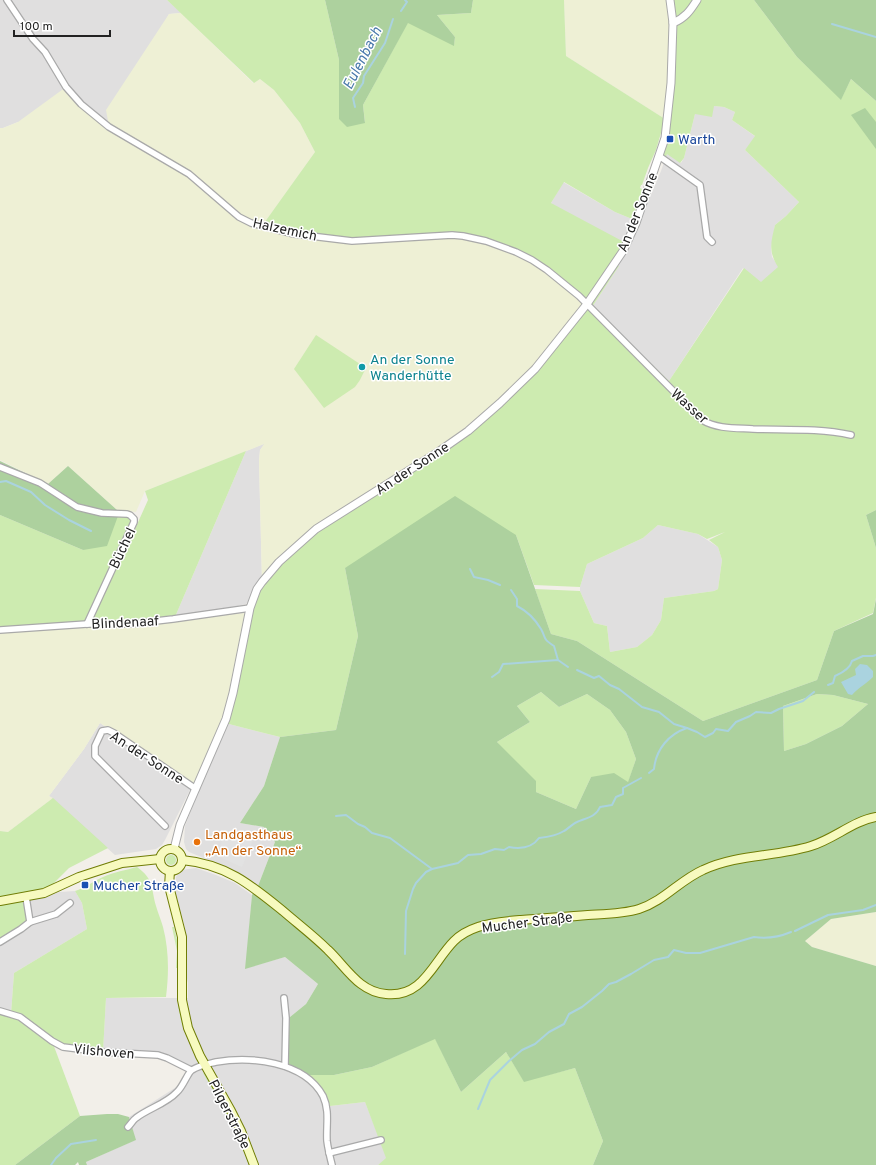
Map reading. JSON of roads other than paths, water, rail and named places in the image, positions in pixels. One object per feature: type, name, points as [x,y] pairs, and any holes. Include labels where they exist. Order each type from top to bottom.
[{"type":"main road","name":"Mucher Straße","points":[[182,860],[214,866],[225,870],[246,882],[315,938],[362,986],[380,993],[395,994],[409,991],[419,984],[428,975],[448,947],[456,939],[470,930],[480,926],[519,920],[614,914],[640,909],[661,899],[686,879],[702,870],[741,858],[813,846],[858,823],[876,817]]},
{"type":"main road","points":[[174,849],[180,853],[182,860],[178,869],[170,871],[164,869],[160,859],[163,852],[174,849]]},
{"type":"main road","points":[[0,901],[26,897],[44,892],[102,869],[122,863],[160,859]]},
{"type":"main road","points":[[170,871],[169,886],[182,937],[182,1000],[188,1028],[204,1065]]},
{"type":"main road","name":"Pilgerstraße","points":[[204,1065],[231,1111],[244,1138],[254,1165]]},
{"type":"street","name":"Halzemich","points":[[6,0],[33,39],[45,52],[66,87],[81,104],[109,127],[189,174],[239,217],[251,223],[294,234],[352,241],[452,235],[486,241],[516,252],[532,260],[563,283],[587,304]]},
{"type":"street","name":"An der Sonne","points":[[174,849],[180,825],[226,719],[233,693],[250,608],[257,589],[262,582],[278,562],[300,542],[338,514],[438,452],[483,418],[535,369],[587,304],[623,251],[636,223],[665,138],[671,83],[673,23],[670,0]]},
{"type":"street","points":[[673,23],[685,17],[697,0]]},
{"type":"street","points":[[659,156],[700,184],[707,237],[712,242]]},
{"type":"street","name":"Wasser","points":[[587,304],[702,420],[709,424],[729,428],[815,430],[851,435]]},
{"type":"street","name":"Büchel","points":[[0,467],[40,484],[77,507],[102,513],[130,514],[134,519],[134,522],[87,624]]},
{"type":"street","name":"Blindenaaf","points":[[0,630],[87,624],[130,624],[250,608]]},
{"type":"street","name":"An der Sonne","points":[[165,826],[95,756],[95,746],[102,731],[108,730],[114,733],[196,789]]},
{"type":"street","points":[[26,897],[30,922]]},
{"type":"street","points":[[0,942],[30,922],[56,914],[70,903]]},
{"type":"street","points":[[284,998],[286,1018],[285,1066]]},
{"type":"street","name":"Vilshoven","points":[[0,1011],[20,1017],[52,1041],[63,1047],[103,1052],[158,1055],[191,1070]]},
{"type":"street","points":[[128,1127],[136,1118],[171,1098],[183,1085],[191,1070],[225,1060],[248,1060],[275,1063],[285,1066],[304,1077],[318,1088],[322,1095],[327,1111],[329,1153],[332,1165]]},
{"type":"street","points":[[329,1153],[380,1140]]},
{"type":"water","points":[[860,664],[867,665],[873,671],[873,677],[852,695],[848,694],[841,682],[856,675],[855,669]]},
{"type":"waterway","name":"Eulenbach","points":[[401,11],[407,2],[405,0]]},
{"type":"waterway","name":"Eulenbach","points":[[355,107],[353,98],[363,83],[364,76],[385,43],[393,19]]},
{"type":"waterway","points":[[832,24],[876,37]]},
{"type":"waterway","points":[[0,482],[6,481],[31,492],[45,505],[69,520],[91,531]]},
{"type":"waterway","points":[[470,569],[474,577],[488,580],[500,585]]},
{"type":"waterway","points":[[511,590],[517,599],[517,606],[524,610],[533,619],[541,629],[546,640],[554,646],[558,660]]},
{"type":"waterway","points":[[828,685],[833,683],[835,676],[848,668],[852,661],[863,656],[876,655]]},
{"type":"waterway","points":[[492,677],[499,672],[503,664],[558,660],[568,667]]},
{"type":"waterway","points":[[577,670],[594,678],[599,676],[642,707],[659,712],[674,724],[687,728]]},
{"type":"waterway","points":[[649,773],[654,769],[657,755],[664,743],[680,731],[687,728],[705,737],[713,733],[716,729],[728,731],[736,722],[756,712],[771,713],[803,701],[814,692]]},
{"type":"waterway","points":[[336,816],[346,815],[372,833],[390,838],[432,869],[458,863],[468,855],[481,854],[495,849],[504,850],[509,847],[526,847],[533,844],[539,838],[558,834],[575,823],[593,815],[600,807],[612,805],[616,797],[623,794],[623,788],[641,778]]},
{"type":"waterway","points":[[405,954],[406,911],[416,883],[426,872],[432,869]]},
{"type":"waterway","points":[[795,931],[828,915],[863,910],[876,905]]},
{"type":"waterway","points":[[478,1109],[490,1080],[509,1061],[522,1050],[535,1044],[549,1032],[564,1024],[569,1014],[582,1007],[609,984],[616,982],[654,960],[668,957],[674,950],[686,953],[700,953],[754,937],[772,937],[791,932]]},
{"type":"waterway","points":[[51,1165],[56,1158],[71,1144],[96,1140]]},
{"type":"place","name":"Warth","points":[[670,139]]},
{"type":"place","name":"An der Sonne Wanderhütte","points":[[362,367]]},
{"type":"place","name":"Landgasthaus „An der Sonne“","points":[[197,842]]},
{"type":"place","name":"Mucher Straße","points":[[85,885]]}]
